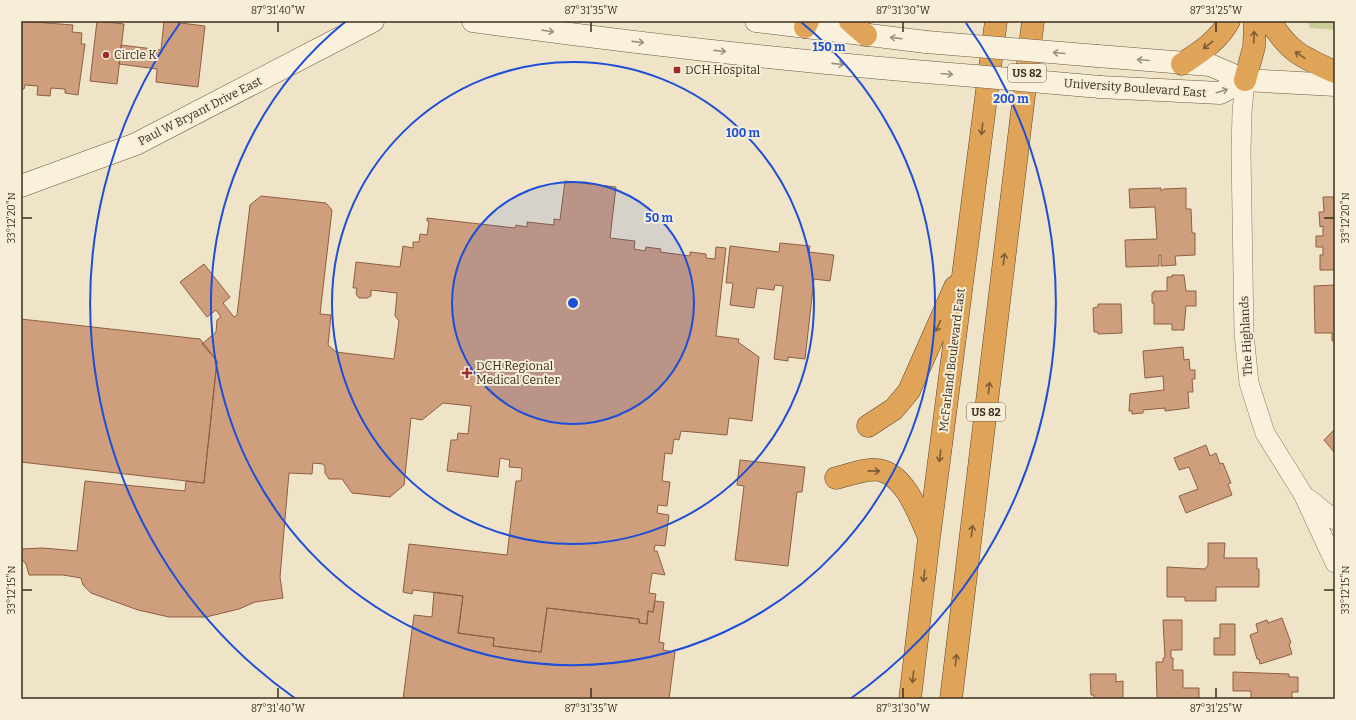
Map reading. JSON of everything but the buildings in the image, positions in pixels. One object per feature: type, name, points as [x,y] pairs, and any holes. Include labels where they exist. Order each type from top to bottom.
[{"type":"highway","points":[[850,21],[866,35]]},
{"type":"highway","name":"McFarland Boulevard East","points":[[910,699],[929,538],[996,21]]},
{"type":"highway","name":"US 82","points":[[951,699],[1033,21]]},
{"type":"highway","points":[[1182,64],[1210,44],[1224,30],[1229,21]]},
{"type":"highway","points":[[1239,21],[1239,44],[1245,80]]},
{"type":"highway","points":[[1245,80],[1254,47],[1255,21]]},
{"type":"highway","points":[[1270,21],[1281,38],[1299,56],[1335,72]]},
{"type":"highway","points":[[868,426],[894,409],[910,391],[965,264]]},
{"type":"highway","points":[[836,478],[866,471],[879,470],[894,476],[913,501],[929,538]]},
{"type":"main road","name":"Paul W Bryant Drive East","points":[[21,186],[136,144],[373,21]]},
{"type":"main road","name":"University Boulevard East","points":[[473,21],[600,38],[919,72],[1100,87],[1220,93],[1245,80]]},
{"type":"main road","points":[[756,21],[805,23],[866,35],[926,42],[1182,64],[1210,65],[1245,80],[1335,85]]},
{"type":"street","name":"The Highlands","points":[[1245,80],[1242,112],[1244,334],[1249,383],[1265,433],[1303,494],[1335,563]]},
{"type":"street","points":[[1303,494],[1335,520]]},
{"type":"green space","points":[[1307,21],[1335,21],[1335,30],[1310,28]]},
{"type":"place","name":"Circle K","points":[[106,55]]},
{"type":"place","name":"DCH Hospital","points":[[677,70]]},
{"type":"place","name":"DCH Regional Medical Center","points":[[467,373]]}]
